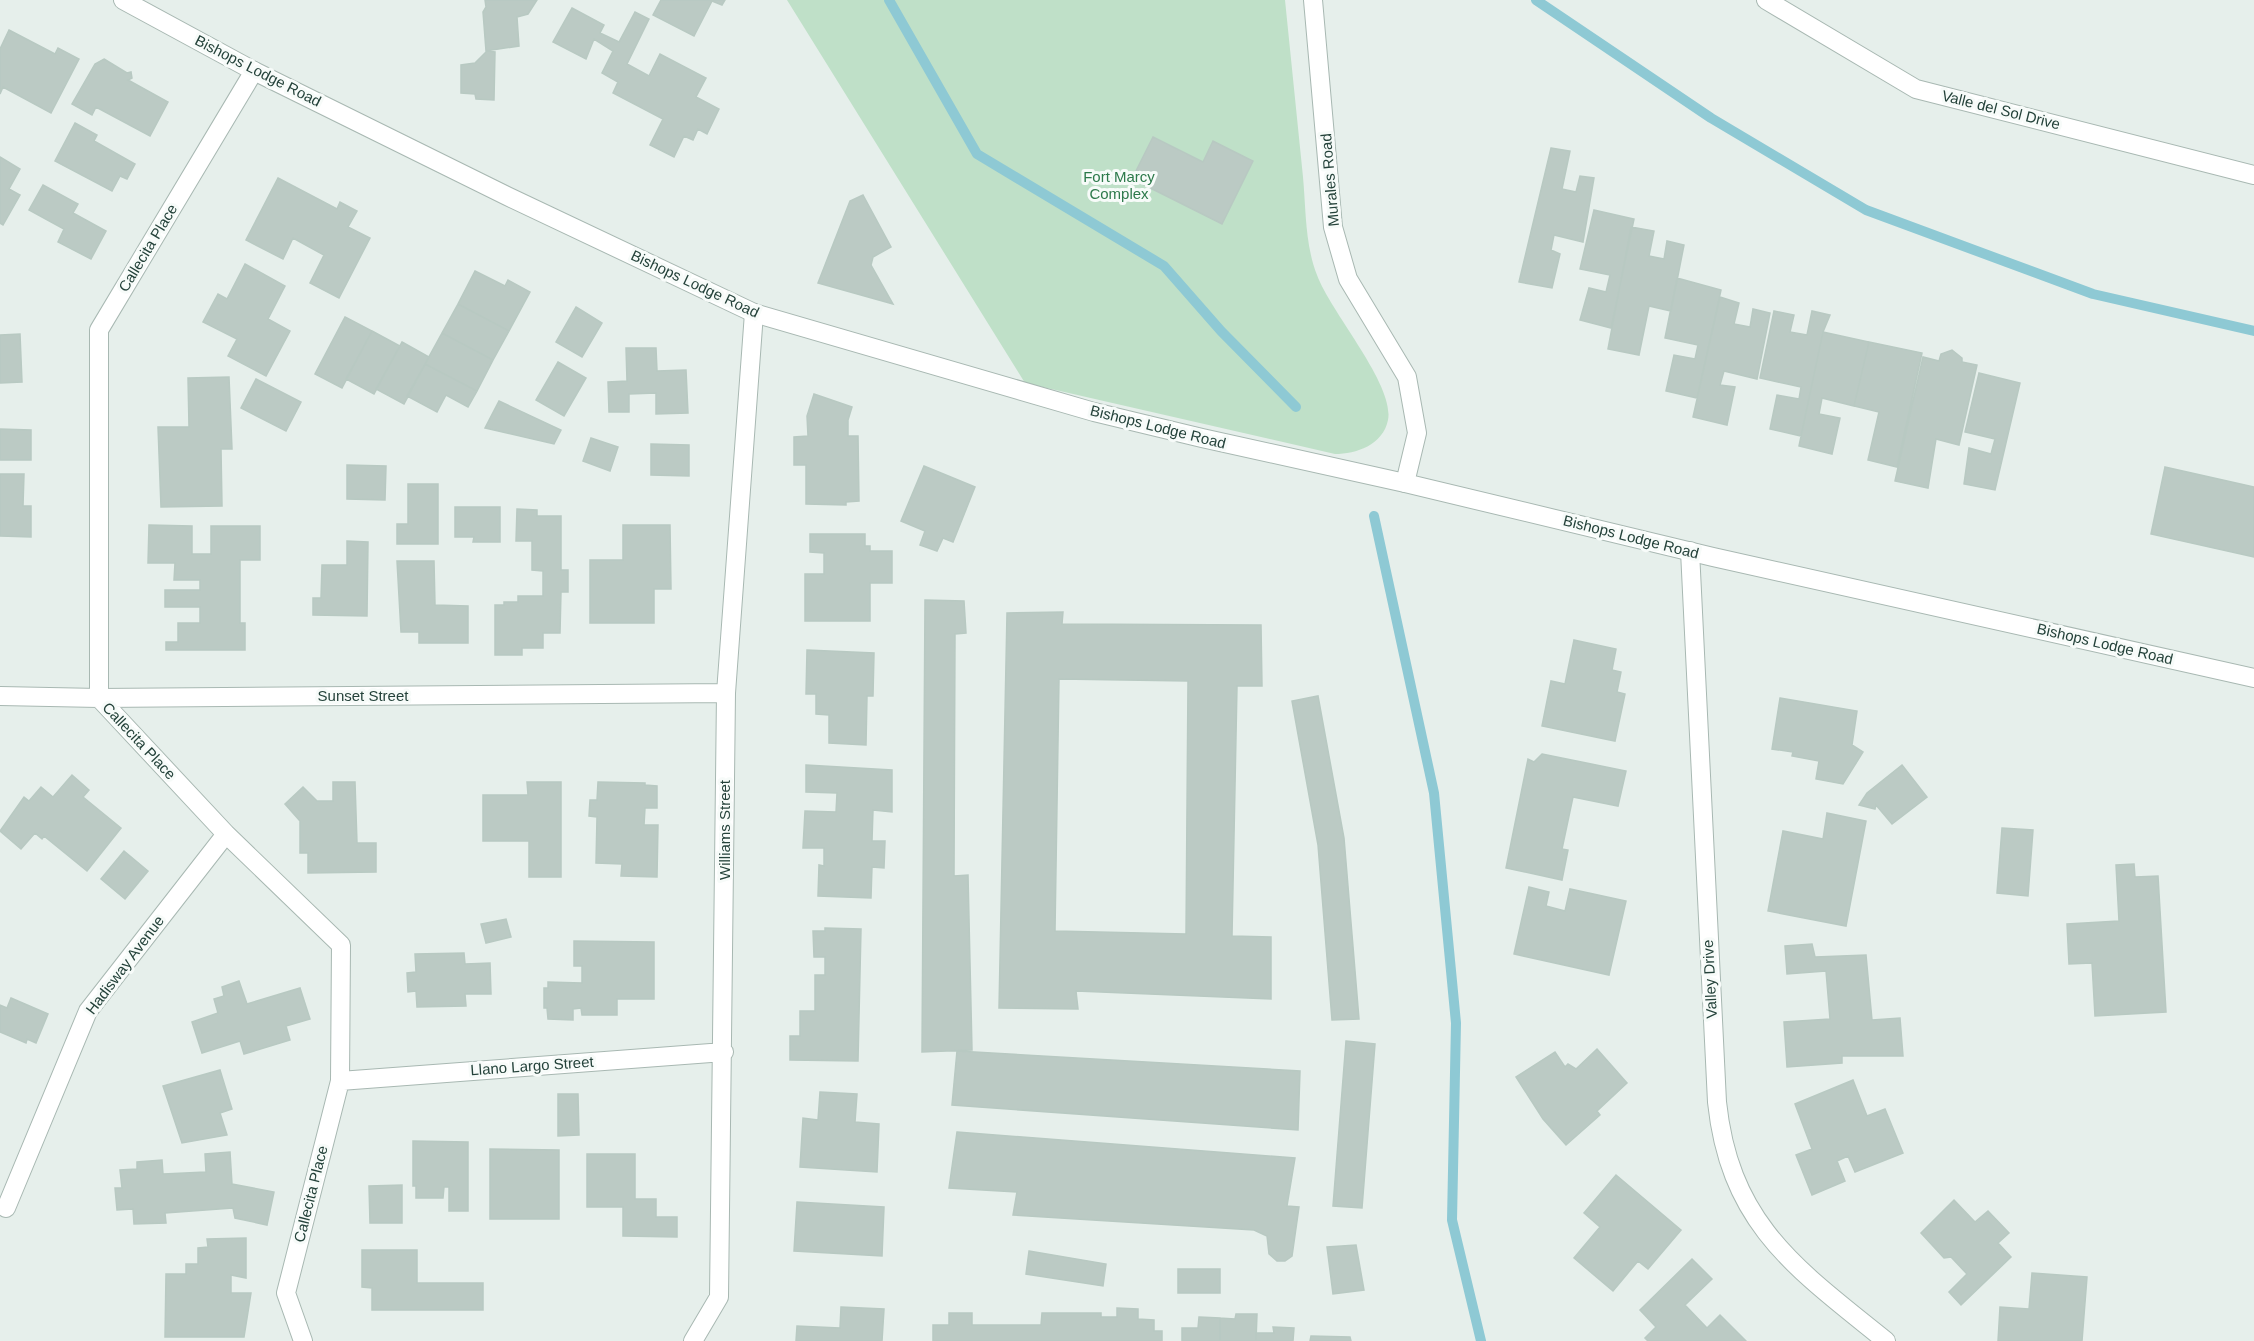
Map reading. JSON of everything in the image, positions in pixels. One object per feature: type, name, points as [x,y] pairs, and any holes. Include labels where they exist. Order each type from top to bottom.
[{"type":"street","name":"Bishops Lodge Road","points":[[123,0],[254,71],[507,196],[754,313],[1094,412],[1690,551],[2254,678]]},
{"type":"street","name":"Murales Road","points":[[1313,0],[1333,227],[1348,279],[1407,378],[1417,433],[1405,483]]},
{"type":"street","name":"Valle del Sol Drive","points":[[1766,0],[1916,89],[2254,174]]},
{"type":"street","name":"Callecita Place","points":[[254,71],[99,330],[99,698],[226,834],[342,945],[340,1081],[286,1293],[303,1341]]},
{"type":"street","name":"Williams Street","points":[[693,1341],[719,1297],[726,693],[754,313]]},
{"type":"street","name":"Valley Drive","points":[[1690,551],[1706,917],[1717,1102],[1725,1154],[1745,1203],[1776,1245],[1809,1279],[1886,1341]]},
{"type":"street","name":"Sunset Street","points":[[0,696],[99,698],[726,693]]},
{"type":"street","name":"Hadisway Avenue","points":[[6,1209],[88,1011],[226,834]]},
{"type":"street","name":"Llano Largo Street","points":[[340,1081],[723,1052]]},
{"type":"green space","name":"Fort Marcy Complex","points":[[787,0],[1285,0],[1310,252],[1324,291],[1382,388],[1388,405],[1388,420],[1381,436],[1360,450],[1335,454],[1025,383]]},
{"type":"building","points":[[485,0],[537,0],[528,14],[517,17],[519,46],[486,51],[483,12],[486,7]]},
{"type":"building","points":[[661,0],[725,0],[722,5],[712,1],[694,36],[653,15]]},
{"type":"building","points":[[572,8],[604,25],[600,33],[619,42],[635,12],[649,19],[627,64],[649,76],[660,54],[706,78],[696,97],[719,109],[707,134],[698,129],[693,140],[684,136],[674,157],[650,145],[663,119],[613,93],[618,82],[602,73],[613,51],[594,39],[586,59],[553,42]]},
{"type":"building","points":[[9,30],[55,54],[58,48],[79,59],[51,113],[3,87],[0,94],[0,49]]},
{"type":"building","points":[[487,51],[495,52],[494,100],[476,99],[475,94],[461,93],[461,65],[475,63]]},
{"type":"building","points":[[104,59],[127,73],[131,72],[132,78],[128,80],[168,102],[150,136],[96,107],[92,115],[72,104],[95,64]]},
{"type":"building","points":[[75,123],[97,135],[94,141],[135,164],[127,179],[120,176],[112,191],[55,161]]},
{"type":"building","points":[[1153,137],[1203,162],[1213,141],[1253,161],[1222,224],[1132,179]]},
{"type":"building","points":[[1551,148],[1570,151],[1562,189],[1576,192],[1580,176],[1594,178],[1583,242],[1554,235],[1551,250],[1560,254],[1552,288],[1519,282]]},
{"type":"building","points":[[0,157],[20,169],[9,189],[20,195],[3,225],[0,223]]},
{"type":"building","points":[[278,178],[337,209],[340,202],[357,211],[348,227],[370,238],[339,298],[310,283],[324,255],[293,238],[283,259],[246,240]]},
{"type":"building","points":[[43,185],[78,204],[73,213],[106,231],[91,259],[58,242],[64,229],[29,210]]},
{"type":"building","points":[[863,195],[891,247],[873,257],[871,265],[893,304],[818,283],[850,201]]},
{"type":"building","points":[[1594,210],[1634,219],[1611,328],[1580,320],[1589,288],[1606,292],[1610,275],[1580,269]]},
{"type":"building","points":[[1631,227],[1654,231],[1649,256],[1664,259],[1667,241],[1684,245],[1671,311],[1649,306],[1639,355],[1608,349]]},
{"type":"building","points":[[245,264],[285,286],[268,319],[290,331],[266,376],[228,356],[237,339],[203,322],[218,294],[227,299]]},
{"type":"building","points":[[475,271],[505,286],[508,280],[530,292],[509,331],[458,304]]},
{"type":"building","points":[[1677,278],[1721,290],[1697,398],[1666,391],[1674,355],[1695,359],[1698,345],[1665,338]]},
{"type":"building","points":[[1720,297],[1739,303],[1734,324],[1750,327],[1753,309],[1770,313],[1757,379],[1724,371],[1720,385],[1735,387],[1727,425],[1693,417]]},
{"type":"building","points":[[458,304],[509,331],[493,360],[442,333]]},
{"type":"building","points":[[576,307],[602,323],[582,357],[556,342]]},
{"type":"building","points":[[1774,311],[1794,315],[1790,332],[1807,335],[1812,311],[1830,315],[1823,332],[1801,436],[1770,429],[1777,395],[1799,399],[1801,387],[1760,378]]},
{"type":"building","points":[[345,317],[372,331],[342,388],[315,374]]},
{"type":"building","points":[[372,331],[400,346],[374,394],[346,379]]},
{"type":"building","points":[[1823,332],[1869,342],[1854,406],[1822,398],[1819,414],[1840,418],[1832,454],[1799,446]]},
{"type":"building","points":[[442,333],[493,360],[477,391],[425,364]]},
{"type":"building","points":[[20,334],[22,382],[0,383],[0,335]]},
{"type":"building","points":[[402,342],[429,357],[404,404],[376,389]]},
{"type":"building","points":[[1869,342],[1922,353],[1897,467],[1868,460],[1879,412],[1854,406]]},
{"type":"building","points":[[626,348],[656,348],[657,371],[686,370],[688,413],[656,414],[656,393],[629,394],[629,412],[609,412],[608,382],[627,381]]},
{"type":"building","points":[[1952,350],[1962,358],[1962,362],[1977,365],[1959,445],[1936,439],[1928,488],[1895,481],[1923,357],[1939,361],[1941,354]]},
{"type":"building","points":[[558,362],[586,378],[564,416],[536,400]]},
{"type":"building","points":[[425,364],[477,391],[468,407],[446,395],[437,412],[407,396]]},
{"type":"building","points":[[1979,373],[2020,383],[1995,490],[1964,484],[1969,448],[1991,454],[1995,439],[1965,432]]},
{"type":"building","points":[[229,377],[232,449],[221,449],[222,506],[161,507],[158,427],[189,427],[188,378]]},
{"type":"building","points":[[256,379],[301,402],[286,431],[241,408]]},
{"type":"building","points":[[814,394],[852,407],[848,420],[848,436],[858,436],[859,501],[846,502],[846,505],[806,504],[806,465],[794,465],[794,437],[808,436],[807,416]]},
{"type":"building","points":[[499,401],[561,430],[554,444],[485,428]]},
{"type":"building","points":[[0,429],[31,430],[31,460],[0,460]]},
{"type":"building","points":[[591,438],[618,447],[610,471],[583,461]]},
{"type":"building","points":[[651,444],[689,445],[689,476],[651,475]]},
{"type":"building","points":[[347,465],[386,466],[385,500],[347,499]]},
{"type":"building","points":[[924,466],[975,487],[953,542],[943,538],[937,551],[920,545],[925,531],[901,521]]},
{"type":"building","points":[[2165,467],[2254,487],[2254,557],[2151,534]]},
{"type":"building","points":[[0,474],[24,474],[23,506],[31,506],[31,537],[0,536]]},
{"type":"building","points":[[408,484],[438,484],[438,544],[397,544],[397,524],[408,524]]},
{"type":"building","points":[[455,507],[500,507],[500,542],[473,542],[474,537],[455,537]]},
{"type":"building","points":[[517,509],[537,510],[537,516],[561,516],[561,570],[568,570],[568,592],[561,592],[560,633],[543,633],[543,648],[522,648],[522,655],[495,655],[495,605],[504,605],[504,602],[518,602],[518,596],[543,596],[543,571],[532,570],[532,541],[516,541]]},
{"type":"building","points":[[149,525],[192,526],[192,554],[211,554],[211,526],[260,526],[260,560],[240,560],[240,623],[245,623],[245,650],[166,650],[166,642],[178,642],[178,623],[200,623],[200,607],[165,607],[165,590],[200,590],[200,580],[174,580],[175,563],[148,563]]},
{"type":"building","points":[[623,525],[670,525],[671,589],[654,589],[654,623],[590,623],[590,560],[623,560]]},
{"type":"building","points":[[810,534],[865,534],[865,546],[870,546],[870,551],[892,551],[892,583],[870,583],[870,621],[805,621],[805,574],[824,574],[824,553],[810,552]]},
{"type":"building","points":[[347,541],[368,542],[367,616],[313,615],[313,598],[321,598],[322,565],[347,565]]},
{"type":"building","points":[[397,561],[434,561],[435,605],[468,606],[468,643],[419,643],[419,632],[401,632]]},
{"type":"building","points":[[925,600],[964,601],[966,633],[955,634],[954,876],[968,875],[972,1050],[922,1052]]},
{"type":"building","points":[[1063,612],[1062,624],[1261,625],[1262,686],[1237,686],[1232,936],[1271,937],[1271,999],[1076,991],[1078,1009],[999,1008],[1007,613]],"holes":[[[1059,679],[1188,681],[1186,934],[1055,931]]]},
{"type":"building","points":[[1574,640],[1616,649],[1612,670],[1621,672],[1617,692],[1625,694],[1615,741],[1542,726],[1551,681],[1565,684]]},
{"type":"building","points":[[807,650],[874,653],[873,696],[867,696],[866,745],[829,743],[829,715],[816,714],[816,694],[806,694]]},
{"type":"building","points":[[1318,696],[1344,838],[1359,1019],[1332,1020],[1318,845],[1292,701]]},
{"type":"building","points":[[1780,698],[1857,711],[1852,745],[1863,752],[1843,784],[1816,779],[1819,761],[1792,756],[1793,752],[1772,749]]},
{"type":"building","points":[[1542,754],[1626,771],[1618,806],[1573,797],[1562,849],[1568,850],[1562,880],[1506,868],[1528,759],[1534,762]]},
{"type":"building","points":[[806,765],[892,770],[892,812],[873,810],[872,841],[885,841],[884,868],[872,867],[871,898],[818,896],[819,865],[824,866],[824,848],[803,848],[805,811],[836,812],[837,793],[806,792]]},
{"type":"building","points":[[1902,765],[1927,797],[1892,824],[1876,805],[1875,809],[1859,805],[1867,793]]},
{"type":"building","points":[[72,775],[89,790],[83,797],[121,828],[87,871],[44,836],[42,839],[35,833],[21,849],[0,831],[24,797],[29,801],[41,787],[53,797]]},
{"type":"building","points":[[333,782],[355,782],[357,843],[376,843],[376,872],[308,873],[308,853],[300,853],[300,821],[285,804],[303,787],[317,801],[333,801]]},
{"type":"building","points":[[527,782],[561,782],[561,877],[529,877],[529,841],[483,841],[483,795],[528,795]]},
{"type":"building","points":[[598,782],[645,783],[645,785],[657,786],[657,808],[645,808],[644,825],[658,825],[657,877],[621,876],[622,864],[596,863],[597,817],[589,816],[590,800],[597,800]]},
{"type":"building","points":[[1827,813],[1866,821],[1846,926],[1768,911],[1783,831],[1823,839]]},
{"type":"building","points":[[2002,828],[2033,830],[2028,896],[1997,893]]},
{"type":"building","points":[[124,851],[148,871],[125,899],[101,879]]},
{"type":"building","points":[[2134,864],[2135,877],[2158,876],[2166,1012],[2095,1016],[2092,963],[2069,964],[2067,924],[2119,921],[2116,865]]},
{"type":"building","points":[[1529,887],[1549,892],[1546,906],[1565,911],[1570,889],[1626,901],[1609,975],[1514,954]]},
{"type":"building","points":[[506,919],[511,937],[486,943],[481,924]]},
{"type":"building","points":[[825,928],[861,929],[858,1061],[790,1060],[790,1036],[800,1036],[800,1011],[815,1011],[815,975],[825,975],[825,957],[814,957],[813,931],[825,931]]},
{"type":"building","points":[[574,941],[654,942],[654,999],[617,999],[617,1015],[582,1015],[581,1008],[573,1009],[573,1020],[548,1019],[547,1008],[544,1008],[544,988],[548,988],[548,982],[582,983],[582,966],[574,966]]},
{"type":"building","points":[[1812,944],[1815,957],[1866,955],[1872,1020],[1900,1018],[1903,1056],[1842,1056],[1842,1063],[1787,1067],[1784,1022],[1830,1019],[1826,971],[1787,974],[1785,946]]},
{"type":"building","points":[[464,953],[465,964],[490,963],[491,994],[465,994],[466,1006],[417,1007],[416,991],[408,992],[407,973],[416,972],[415,954]]},
{"type":"building","points":[[239,981],[247,1004],[300,988],[310,1019],[286,1026],[290,1040],[244,1054],[240,1041],[202,1053],[192,1022],[218,1013],[214,999],[224,996],[222,987]]},
{"type":"building","points":[[11,998],[48,1014],[36,1043],[27,1039],[26,1043],[0,1032],[0,1005],[7,1008]]},
{"type":"building","points":[[1346,1041],[1375,1044],[1362,1208],[1333,1206]]},
{"type":"building","points":[[1597,1049],[1627,1083],[1597,1111],[1600,1115],[1566,1145],[1543,1119],[1516,1077],[1555,1052],[1565,1067],[1568,1064],[1576,1069]]},
{"type":"building","points":[[957,1051],[1300,1071],[1298,1130],[952,1105]]},
{"type":"building","points":[[220,1070],[232,1109],[220,1113],[227,1135],[182,1143],[163,1086]]},
{"type":"building","points":[[1853,1080],[1867,1116],[1885,1109],[1903,1153],[1855,1172],[1848,1156],[1837,1161],[1845,1181],[1812,1195],[1796,1155],[1812,1149],[1795,1104]]},
{"type":"building","points":[[820,1092],[857,1094],[855,1122],[879,1124],[877,1172],[800,1167],[803,1118],[818,1120]]},
{"type":"building","points":[[558,1094],[578,1094],[579,1135],[558,1136]]},
{"type":"building","points":[[957,1132],[1295,1158],[1287,1206],[1299,1207],[1292,1256],[1285,1261],[1277,1261],[1269,1254],[1267,1236],[1254,1230],[1013,1215],[1017,1192],[949,1188]]},
{"type":"building","points":[[413,1141],[468,1142],[468,1211],[449,1211],[449,1187],[444,1187],[443,1198],[416,1198],[416,1186],[413,1186]]},
{"type":"building","points":[[490,1149],[559,1150],[559,1219],[490,1219]]},
{"type":"building","points":[[230,1152],[232,1184],[274,1192],[267,1225],[235,1218],[233,1208],[165,1213],[166,1223],[134,1224],[133,1209],[117,1210],[115,1188],[122,1188],[120,1170],[137,1169],[137,1162],[162,1160],[163,1174],[206,1172],[205,1154]]},
{"type":"building","points":[[587,1154],[635,1154],[635,1199],[656,1199],[656,1217],[677,1217],[677,1237],[623,1236],[623,1207],[587,1207]]},
{"type":"building","points":[[1616,1175],[1681,1230],[1648,1269],[1638,1261],[1613,1291],[1574,1258],[1600,1227],[1584,1213]]},
{"type":"building","points":[[402,1185],[402,1223],[370,1223],[369,1186]]},
{"type":"building","points":[[1954,1200],[1975,1222],[1988,1211],[2009,1233],[1998,1243],[2011,1257],[1961,1305],[1949,1292],[1967,1274],[1951,1257],[1944,1258],[1921,1233]]},
{"type":"building","points":[[797,1202],[884,1207],[882,1256],[794,1251]]},
{"type":"building","points":[[246,1238],[246,1278],[231,1275],[231,1293],[251,1293],[244,1337],[165,1337],[166,1274],[186,1274],[186,1264],[198,1264],[198,1248],[208,1247],[207,1239]]},
{"type":"building","points":[[1356,1245],[1364,1290],[1333,1294],[1327,1247]]},
{"type":"building","points":[[362,1250],[417,1250],[417,1283],[483,1283],[483,1310],[372,1310],[372,1288],[362,1287]]},
{"type":"building","points":[[1029,1251],[1106,1264],[1103,1286],[1026,1274]]},
{"type":"building","points":[[1692,1259],[1712,1279],[1685,1305],[1707,1328],[1720,1315],[1746,1341],[1648,1341],[1645,1338],[1656,1327],[1640,1310]]},
{"type":"building","points":[[1178,1269],[1220,1269],[1220,1293],[1178,1293]]},
{"type":"building","points":[[2032,1273],[2087,1277],[2082,1341],[1998,1341],[2000,1307],[2029,1309]]},
{"type":"building","points":[[841,1307],[884,1309],[882,1341],[796,1341],[797,1326],[840,1328]]},
{"type":"building","points":[[1117,1308],[1138,1309],[1138,1319],[1154,1320],[1154,1331],[1162,1331],[1162,1341],[933,1341],[933,1325],[949,1325],[949,1313],[972,1313],[972,1325],[1041,1325],[1042,1313],[1101,1313],[1101,1317],[1117,1317]]},
{"type":"building","points":[[1236,1314],[1257,1314],[1256,1341],[1220,1341],[1220,1318],[1235,1319]]},
{"type":"building","points":[[1199,1317],[1220,1318],[1220,1341],[1182,1341],[1182,1328],[1198,1328]]},
{"type":"building","points":[[1273,1327],[1294,1328],[1293,1341],[1256,1341],[1256,1333],[1274,1333]]},
{"type":"building","points":[[1311,1336],[1350,1337],[1351,1341],[1310,1341]]},
{"type":"waterway","points":[[889,0],[977,154],[1164,266],[1221,331],[1296,407]]},
{"type":"waterway","points":[[1536,0],[1711,118],[1866,210],[2093,294],[2254,331]]},
{"type":"waterway","points":[[1374,516],[1434,793],[1456,1023],[1452,1220],[1481,1341]]}]
